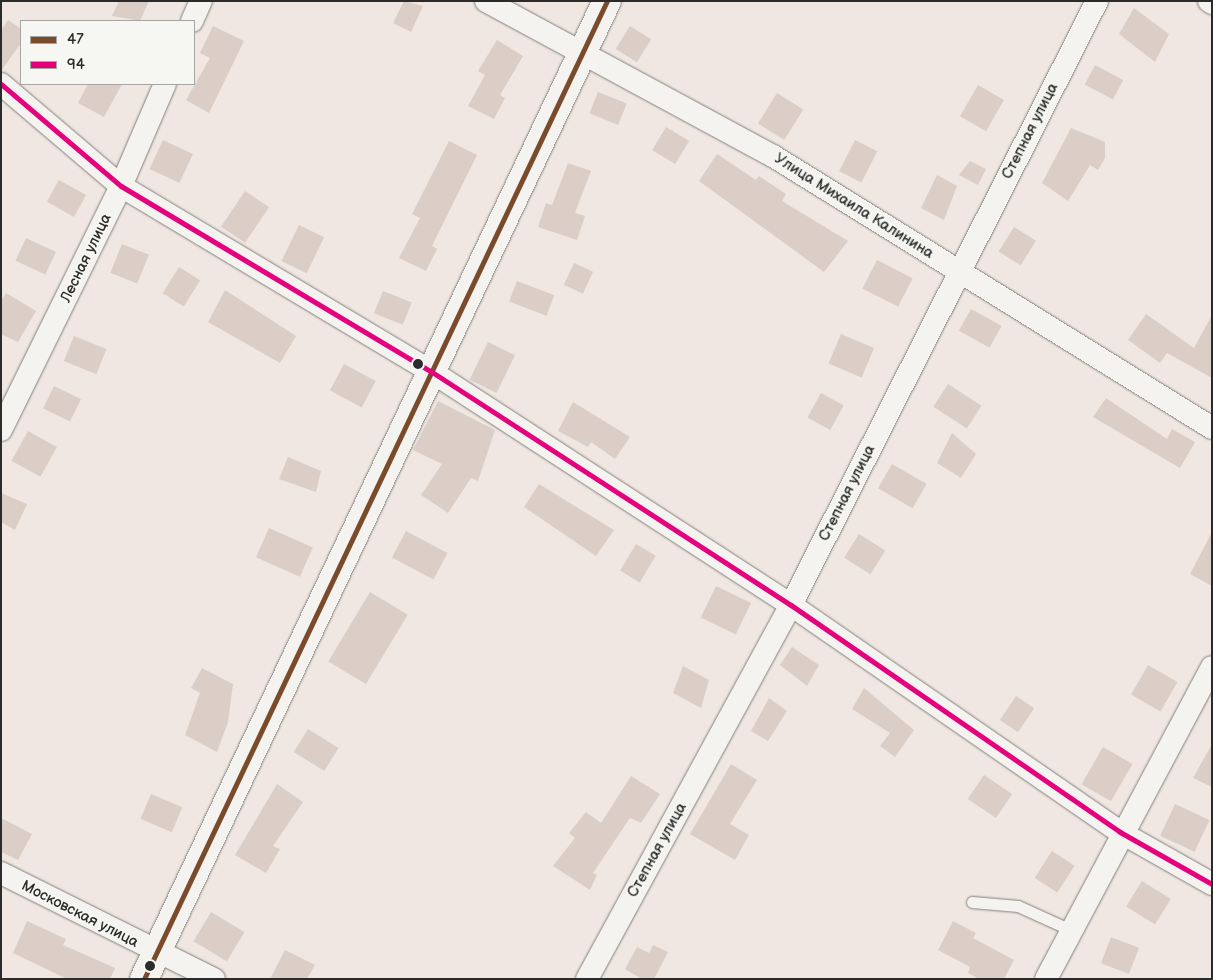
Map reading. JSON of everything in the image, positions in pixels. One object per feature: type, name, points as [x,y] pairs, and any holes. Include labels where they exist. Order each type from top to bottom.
[{"type":"street","points":[[192,20],[201,1]]},
{"type":"street","name":"Улица Михаила Калинина","points":[[486,1],[773,156],[1212,428]]},
{"type":"street","points":[[144,979],[432,372],[581,52],[607,1]]},
{"type":"street","name":"Степная улица","points":[[587,979],[791,605],[1096,1]]},
{"type":"street","points":[[1,84],[121,186],[432,372],[791,605],[1120,832],[1212,884]]},
{"type":"street","name":"Лесная улица","points":[[1,430],[121,186],[165,85]]},
{"type":"street","points":[[1046,979],[1120,832],[1212,667]]},
{"type":"street","name":"Московская улица","points":[[1,873],[157,954],[214,979]]},
{"type":"lane","points":[[972,902],[1018,906],[1071,930]]},
{"type":"building","points":[[119,1],[149,1],[140,20],[112,16]]},
{"type":"building","points":[[404,1],[423,6],[411,32],[393,23]]},
{"type":"building","points":[[1134,8],[1169,34],[1155,62],[1119,34]]},
{"type":"building","points":[[8,20],[20,28],[20,44],[1,71],[1,30]]},
{"type":"building","points":[[213,26],[244,41],[209,113],[186,100],[210,58],[200,53]]},
{"type":"building","points":[[630,26],[651,39],[637,62],[616,49]]},
{"type":"building","points":[[497,40],[523,56],[500,95],[505,98],[494,119],[468,106],[485,75],[478,71]]},
{"type":"building","points":[[1095,65],[1123,80],[1113,99],[1085,84]]},
{"type":"building","points":[[87,85],[121,85],[104,117],[78,103]]},
{"type":"building","points":[[978,85],[1004,100],[986,131],[960,116]]},
{"type":"building","points":[[598,92],[627,104],[618,125],[589,113]]},
{"type":"building","points":[[777,93],[803,109],[784,140],[758,124]]},
{"type":"building","points":[[666,127],[689,141],[675,164],[652,150]]},
{"type":"building","points":[[1071,128],[1105,142],[1105,158],[1098,170],[1090,165],[1068,201],[1042,183]]},
{"type":"building","points":[[163,140],[193,154],[179,183],[149,169]]},
{"type":"building","points":[[855,140],[877,151],[861,183],[839,171]]},
{"type":"building","points":[[449,141],[477,155],[432,246],[437,249],[426,271],[399,258],[420,218],[412,214]]},
{"type":"building","points":[[717,154],[756,180],[759,176],[786,194],[782,201],[848,241],[824,272],[699,181]]},
{"type":"building","points":[[970,161],[986,169],[978,185],[959,175]]},
{"type":"building","points":[[568,163],[591,171],[575,213],[585,216],[577,240],[538,227],[546,203],[552,205]]},
{"type":"building","points":[[937,175],[957,186],[944,220],[921,208]]},
{"type":"building","points":[[59,180],[86,195],[74,217],[47,202]]},
{"type":"building","points":[[245,191],[269,207],[245,243],[221,227]]},
{"type":"building","points":[[299,225],[324,237],[307,273],[281,261]]},
{"type":"building","points":[[1014,227],[1036,241],[1021,265],[999,252]]},
{"type":"building","points":[[26,238],[56,252],[45,275],[15,261]]},
{"type":"building","points":[[122,244],[149,255],[137,284],[110,273]]},
{"type":"building","points":[[877,260],[913,278],[898,307],[862,289]]},
{"type":"building","points":[[574,263],[593,272],[583,294],[564,285]]},
{"type":"building","points":[[179,267],[200,280],[184,307],[163,293]]},
{"type":"building","points":[[517,281],[554,295],[546,316],[509,302]]},
{"type":"building","points":[[225,290],[296,336],[280,363],[208,322]]},
{"type":"building","points":[[383,291],[412,303],[403,325],[374,313]]},
{"type":"building","points":[[6,293],[36,311],[18,342],[1,334],[1,301]]},
{"type":"building","points":[[971,309],[1002,326],[989,348],[959,331]]},
{"type":"building","points":[[1146,314],[1194,348],[1212,315],[1212,378],[1167,353],[1160,363],[1128,340]]},
{"type":"building","points":[[841,334],[874,348],[862,378],[828,363]]},
{"type":"building","points":[[74,336],[106,349],[96,374],[64,361]]},
{"type":"building","points":[[488,342],[515,355],[497,393],[470,380]]},
{"type":"building","points":[[344,364],[376,381],[362,407],[330,390]]},
{"type":"building","points":[[948,384],[982,406],[967,428],[933,407]]},
{"type":"building","points":[[54,386],[81,399],[70,422],[43,408]]},
{"type":"building","points":[[821,393],[844,406],[830,430],[807,417]]},
{"type":"building","points":[[1106,398],[1167,439],[1172,429],[1195,442],[1180,468],[1093,417]]},
{"type":"building","points":[[438,401],[495,430],[478,481],[471,478],[448,513],[421,495],[442,464],[413,450]]},
{"type":"building","points":[[573,402],[630,437],[615,459],[591,442],[588,447],[558,431]]},
{"type":"building","points":[[28,431],[57,447],[40,477],[12,461]]},
{"type":"building","points":[[952,433],[976,454],[961,478],[937,463]]},
{"type":"building","points":[[288,457],[321,471],[316,492],[279,479]]},
{"type":"building","points":[[892,464],[927,484],[913,508],[878,488]]},
{"type":"building","points":[[539,484],[614,530],[596,556],[524,507]]},
{"type":"building","points":[[1,493],[27,504],[15,530],[1,522]]},
{"type":"building","points":[[269,528],[313,548],[300,577],[256,557]]},
{"type":"building","points":[[406,531],[447,553],[433,580],[392,557]]},
{"type":"building","points":[[1212,532],[1212,586],[1190,574]]},
{"type":"building","points":[[859,534],[885,550],[870,574],[844,558]]},
{"type":"building","points":[[636,544],[656,556],[640,582],[620,571]]},
{"type":"building","points":[[716,586],[751,603],[736,635],[701,617]]},
{"type":"building","points":[[370,592],[408,615],[366,684],[328,661]]},
{"type":"building","points":[[792,647],[819,665],[807,686],[780,665]]},
{"type":"building","points":[[1148,665],[1177,682],[1160,711],[1131,694]]},
{"type":"building","points":[[683,666],[709,680],[701,708],[673,693]]},
{"type":"building","points":[[202,668],[233,684],[228,722],[217,752],[185,735],[200,693],[191,688]]},
{"type":"building","points":[[864,688],[914,730],[895,757],[880,746],[890,733],[852,709]]},
{"type":"building","points":[[1016,696],[1034,708],[1018,732],[1000,720]]},
{"type":"building","points":[[769,698],[787,711],[768,741],[751,731]]},
{"type":"building","points":[[308,729],[339,748],[324,771],[294,752]]},
{"type":"building","points":[[1212,744],[1212,787],[1193,778]]},
{"type":"building","points":[[1103,747],[1132,764],[1111,801],[1082,784]]},
{"type":"building","points":[[731,764],[757,780],[730,824],[749,835],[735,860],[690,834]]},
{"type":"building","points":[[984,775],[1012,794],[996,818],[968,799]]},
{"type":"building","points":[[631,776],[660,794],[641,823],[630,818],[593,873],[597,875],[590,890],[553,866],[575,838],[569,833],[586,812],[601,823]]},
{"type":"building","points":[[277,784],[303,802],[273,846],[280,849],[266,873],[235,855]]},
{"type":"building","points":[[151,794],[182,807],[172,832],[140,819]]},
{"type":"building","points":[[1175,804],[1209,820],[1195,852],[1160,836]]},
{"type":"building","points":[[1,818],[32,834],[18,860],[1,852]]},
{"type":"building","points":[[1052,851],[1075,866],[1057,893],[1035,878]]},
{"type":"building","points":[[1142,881],[1171,899],[1155,924],[1126,906]]},
{"type":"building","points":[[211,912],[244,932],[227,961],[193,941]]},
{"type":"building","points":[[27,921],[66,939],[63,945],[115,968],[110,979],[67,979],[13,953]]},
{"type":"building","points":[[953,921],[976,933],[973,938],[1014,960],[1004,979],[979,979],[968,973],[970,967],[938,950]]},
{"type":"building","points":[[1111,937],[1139,948],[1129,974],[1101,963]]},
{"type":"building","points":[[653,945],[668,952],[654,979],[642,979],[625,969],[637,947],[649,953]]},
{"type":"building","points":[[285,950],[315,965],[307,979],[270,979]]},
{"type":"transit line","name":"47","points":[[144,979],[607,1]]},
{"type":"transit line","name":"94","points":[[1,84],[121,186],[432,372],[791,605],[1120,832],[1212,884]]}]
